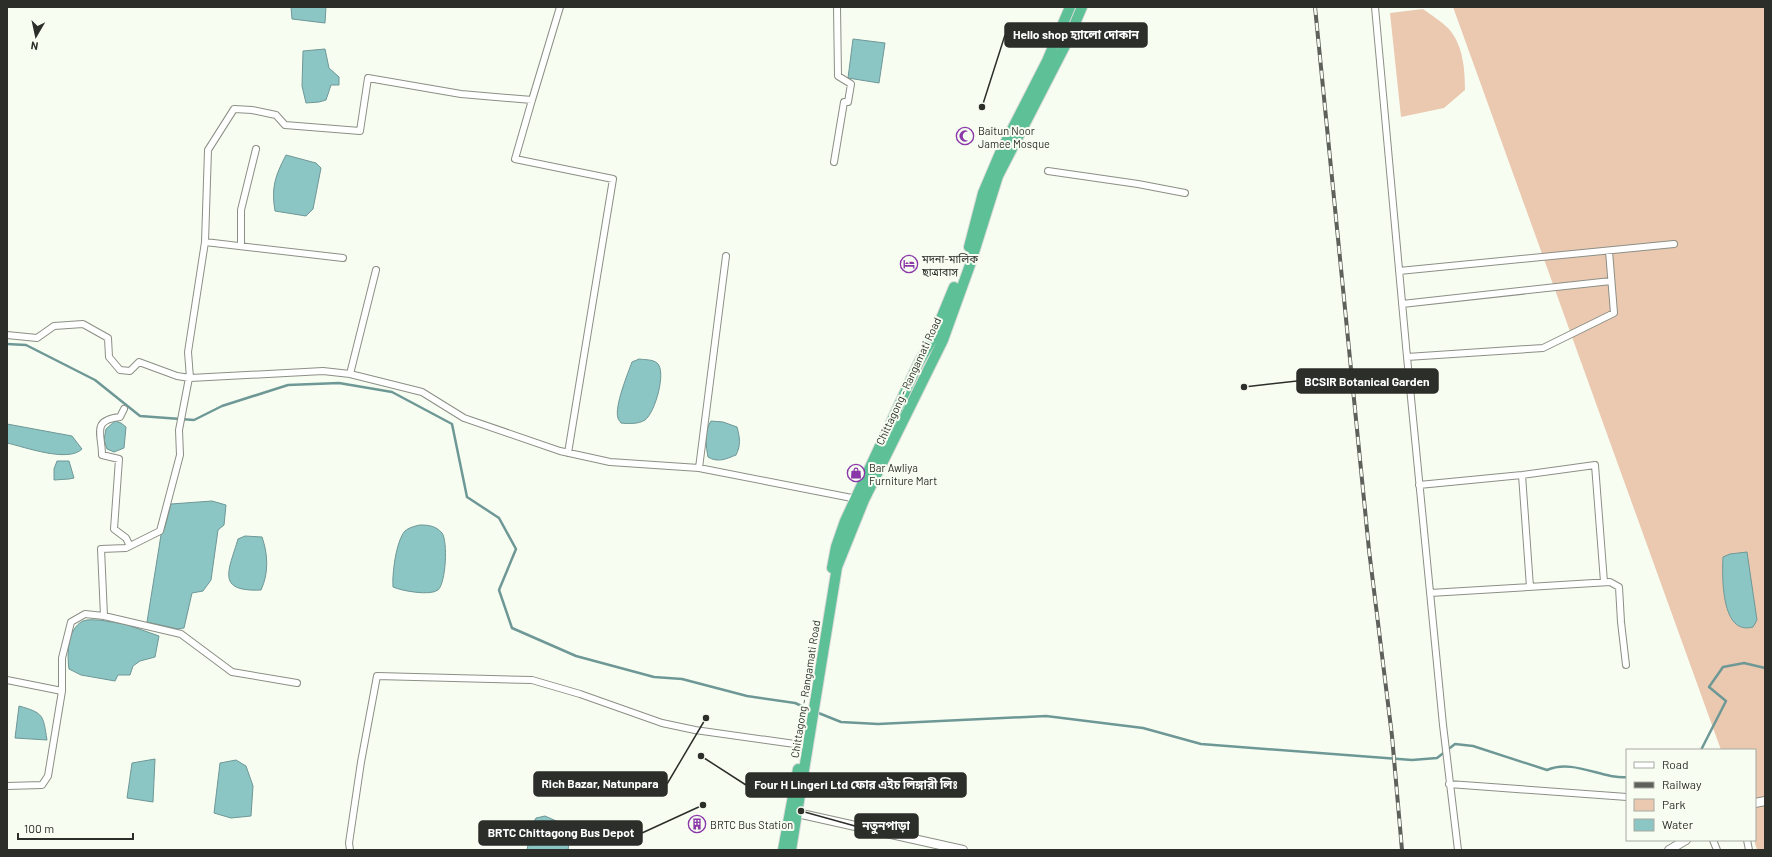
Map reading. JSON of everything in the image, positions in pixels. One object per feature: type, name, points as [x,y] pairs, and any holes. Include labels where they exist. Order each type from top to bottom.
[{"type":"highway","name":"Chittagong - Rangamati Road","points":[[792,850],[806,745],[837,568],[860,499],[919,362],[945,313],[968,249],[986,186],[1000,153],[1047,61],[1070,7]]},
{"type":"highway","name":"Chittagong - Rangamati Road","points":[[860,499],[943,340],[970,265],[998,176],[1067,42],[1082,7]]},
{"type":"highway","name":"Chittagong - Rangamati Road","points":[[783,850],[806,745]]},
{"type":"street","points":[[560,7],[514,159],[613,179],[568,453]]},
{"type":"street","points":[[834,162],[844,102],[848,102],[851,84],[838,76],[837,7]]},
{"type":"street","points":[[1375,7],[1419,485],[1449,784],[1458,850]]},
{"type":"street","points":[[104,616],[101,549],[126,548],[160,531],[180,455],[179,430],[182,408],[189,378],[188,352],[205,242],[208,150],[234,109],[252,110],[276,115],[285,124],[360,131],[368,78],[461,94],[532,100]]},
{"type":"street","points":[[241,246],[241,210],[256,149]]},
{"type":"street","points":[[1048,171],[1138,184],[1185,193]]},
{"type":"street","points":[[205,242],[343,258]]},
{"type":"street","points":[[1400,271],[1674,244]]},
{"type":"street","points":[[1407,357],[1543,348],[1614,313],[1609,251]]},
{"type":"street","points":[[699,468],[726,256]]},
{"type":"street","points":[[350,374],[376,270]]},
{"type":"street","points":[[1402,304],[1611,281]]},
{"type":"street","points":[[7,335],[36,338],[54,326],[83,324],[108,338],[109,357],[120,370],[130,371],[139,362],[177,376],[189,378],[323,371],[350,374],[422,392],[464,418],[568,453],[610,462],[699,468],[860,499]]},
{"type":"street","points":[[124,409],[120,417],[104,420],[100,425],[99,432],[102,456],[119,459],[114,529],[126,538],[130,546]]},
{"type":"street","points":[[1419,485],[1522,475],[1595,465],[1604,582]]},
{"type":"street","points":[[1522,475],[1530,587]]},
{"type":"street","points":[[1430,593],[1610,582],[1619,587],[1626,665]]},
{"type":"street","points":[[7,786],[42,784],[48,776],[62,692],[62,658],[71,622],[85,614],[104,616],[182,634],[232,672],[297,683]]},
{"type":"street","points":[[350,850],[349,843],[361,762],[377,676],[532,680],[580,694],[662,723],[695,730],[806,745]]},
{"type":"street","points":[[7,680],[62,692]]},
{"type":"street","points":[[1449,784],[1626,798]]},
{"type":"street","points":[[797,813],[963,850]]},
{"type":"street","points":[[1669,850],[1684,841]]},
{"type":"green space","points":[[1453,7],[1765,7],[1765,850],[1757,850],[1754,841],[1756,841],[1756,749],[1721,749]]},
{"type":"green space","points":[[1423,9],[1448,28],[1457,41],[1464,65],[1465,90],[1444,108],[1401,117],[1390,13]]},
{"type":"water","points":[[291,7],[326,7],[325,23],[292,19]]},
{"type":"water","points":[[853,39],[885,43],[879,83],[848,78]]},
{"type":"water","points":[[325,49],[329,68],[339,77],[339,85],[331,85],[326,100],[306,103],[302,86],[303,51]]},
{"type":"water","points":[[286,155],[316,163],[321,168],[313,209],[306,216],[275,211],[273,196],[275,182],[279,169]]},
{"type":"water","points":[[639,359],[653,361],[660,367],[660,383],[656,401],[649,416],[645,420],[627,424],[621,423],[618,419],[617,413],[620,398],[632,362]]},
{"type":"water","points":[[115,421],[126,427],[124,448],[114,452],[107,449],[104,440],[106,429]]},
{"type":"water","points":[[711,421],[723,422],[737,427],[740,441],[736,455],[719,460],[708,457],[706,434]]},
{"type":"water","points":[[7,424],[72,436],[82,449],[67,455],[46,453],[7,443]]},
{"type":"water","points":[[57,461],[69,461],[74,478],[54,480],[54,469]]},
{"type":"water","points":[[212,501],[226,505],[224,525],[218,530],[211,580],[203,591],[192,593],[184,628],[178,629],[147,622],[161,535],[165,527],[171,504]]},
{"type":"water","points":[[420,525],[435,527],[442,533],[445,544],[445,562],[441,586],[438,590],[429,593],[403,590],[393,587],[395,558],[399,542],[405,531]]},
{"type":"water","points":[[245,536],[262,537],[264,543],[267,564],[264,584],[261,590],[246,590],[237,587],[231,583],[229,577],[231,560],[238,539]]},
{"type":"water","points":[[1747,552],[1757,620],[1753,627],[1742,627],[1735,623],[1729,614],[1723,578],[1723,557],[1730,554]]},
{"type":"water","points":[[99,620],[125,624],[159,636],[155,657],[140,661],[133,666],[130,675],[118,675],[115,681],[81,675],[69,669],[68,649],[74,630],[83,621]]},
{"type":"water","points":[[19,706],[38,713],[41,716],[47,740],[15,738]]},
{"type":"water","points":[[155,759],[153,802],[127,798],[132,763]]},
{"type":"water","points":[[236,760],[246,766],[253,786],[251,816],[231,818],[214,813],[220,763]]},
{"type":"water","points":[[545,816],[570,827],[568,850],[527,850],[532,825],[536,818]]},
{"type":"waterway","points":[[7,344],[26,345],[95,380],[140,416],[194,420],[222,406],[288,385],[339,383],[392,392],[452,424],[467,497],[499,518],[516,549],[499,590],[512,628],[576,656],[654,677],[682,679],[747,696],[795,703],[811,710]]},
{"type":"waterway","points":[[1702,749],[1726,701],[1709,687],[1723,667],[1744,663],[1765,668]]},
{"type":"waterway","points":[[816,712],[841,722],[878,724],[1046,716],[1143,728],[1201,744],[1412,760],[1437,758],[1455,744],[1473,746],[1547,770],[1571,767],[1611,776],[1626,777]]},
{"type":"railway","points":[[1315,7],[1369,550],[1392,736],[1402,850]]},
{"type":"place","name":"Hello shop হ্যালো দোকান","points":[[982,107]]},
{"type":"place","name":"Baitun Noor Jamee Mosque","points":[[965,136]]},
{"type":"place","name":"মদনা-মালিক ছাত্রাবাস","points":[[909,264]]},
{"type":"place","name":"BCSIR Botanical Garden","points":[[1244,387]]},
{"type":"place","name":"Bar Awliya Furniture Mart","points":[[856,473]]},
{"type":"place","name":"Rich Bazar, Natunpara","points":[[706,718]]},
{"type":"place","name":"Four H Lingeri Ltd ফোর এইচ লিঙ্গারী লিঃ","points":[[701,756]]},
{"type":"place","name":"BRTC Chittagong Bus Depot","points":[[703,805]]},
{"type":"place","name":"নতুনপাড়া","points":[[801,811]]},
{"type":"place","name":"BRTC Bus Station","points":[[697,824]]}]
